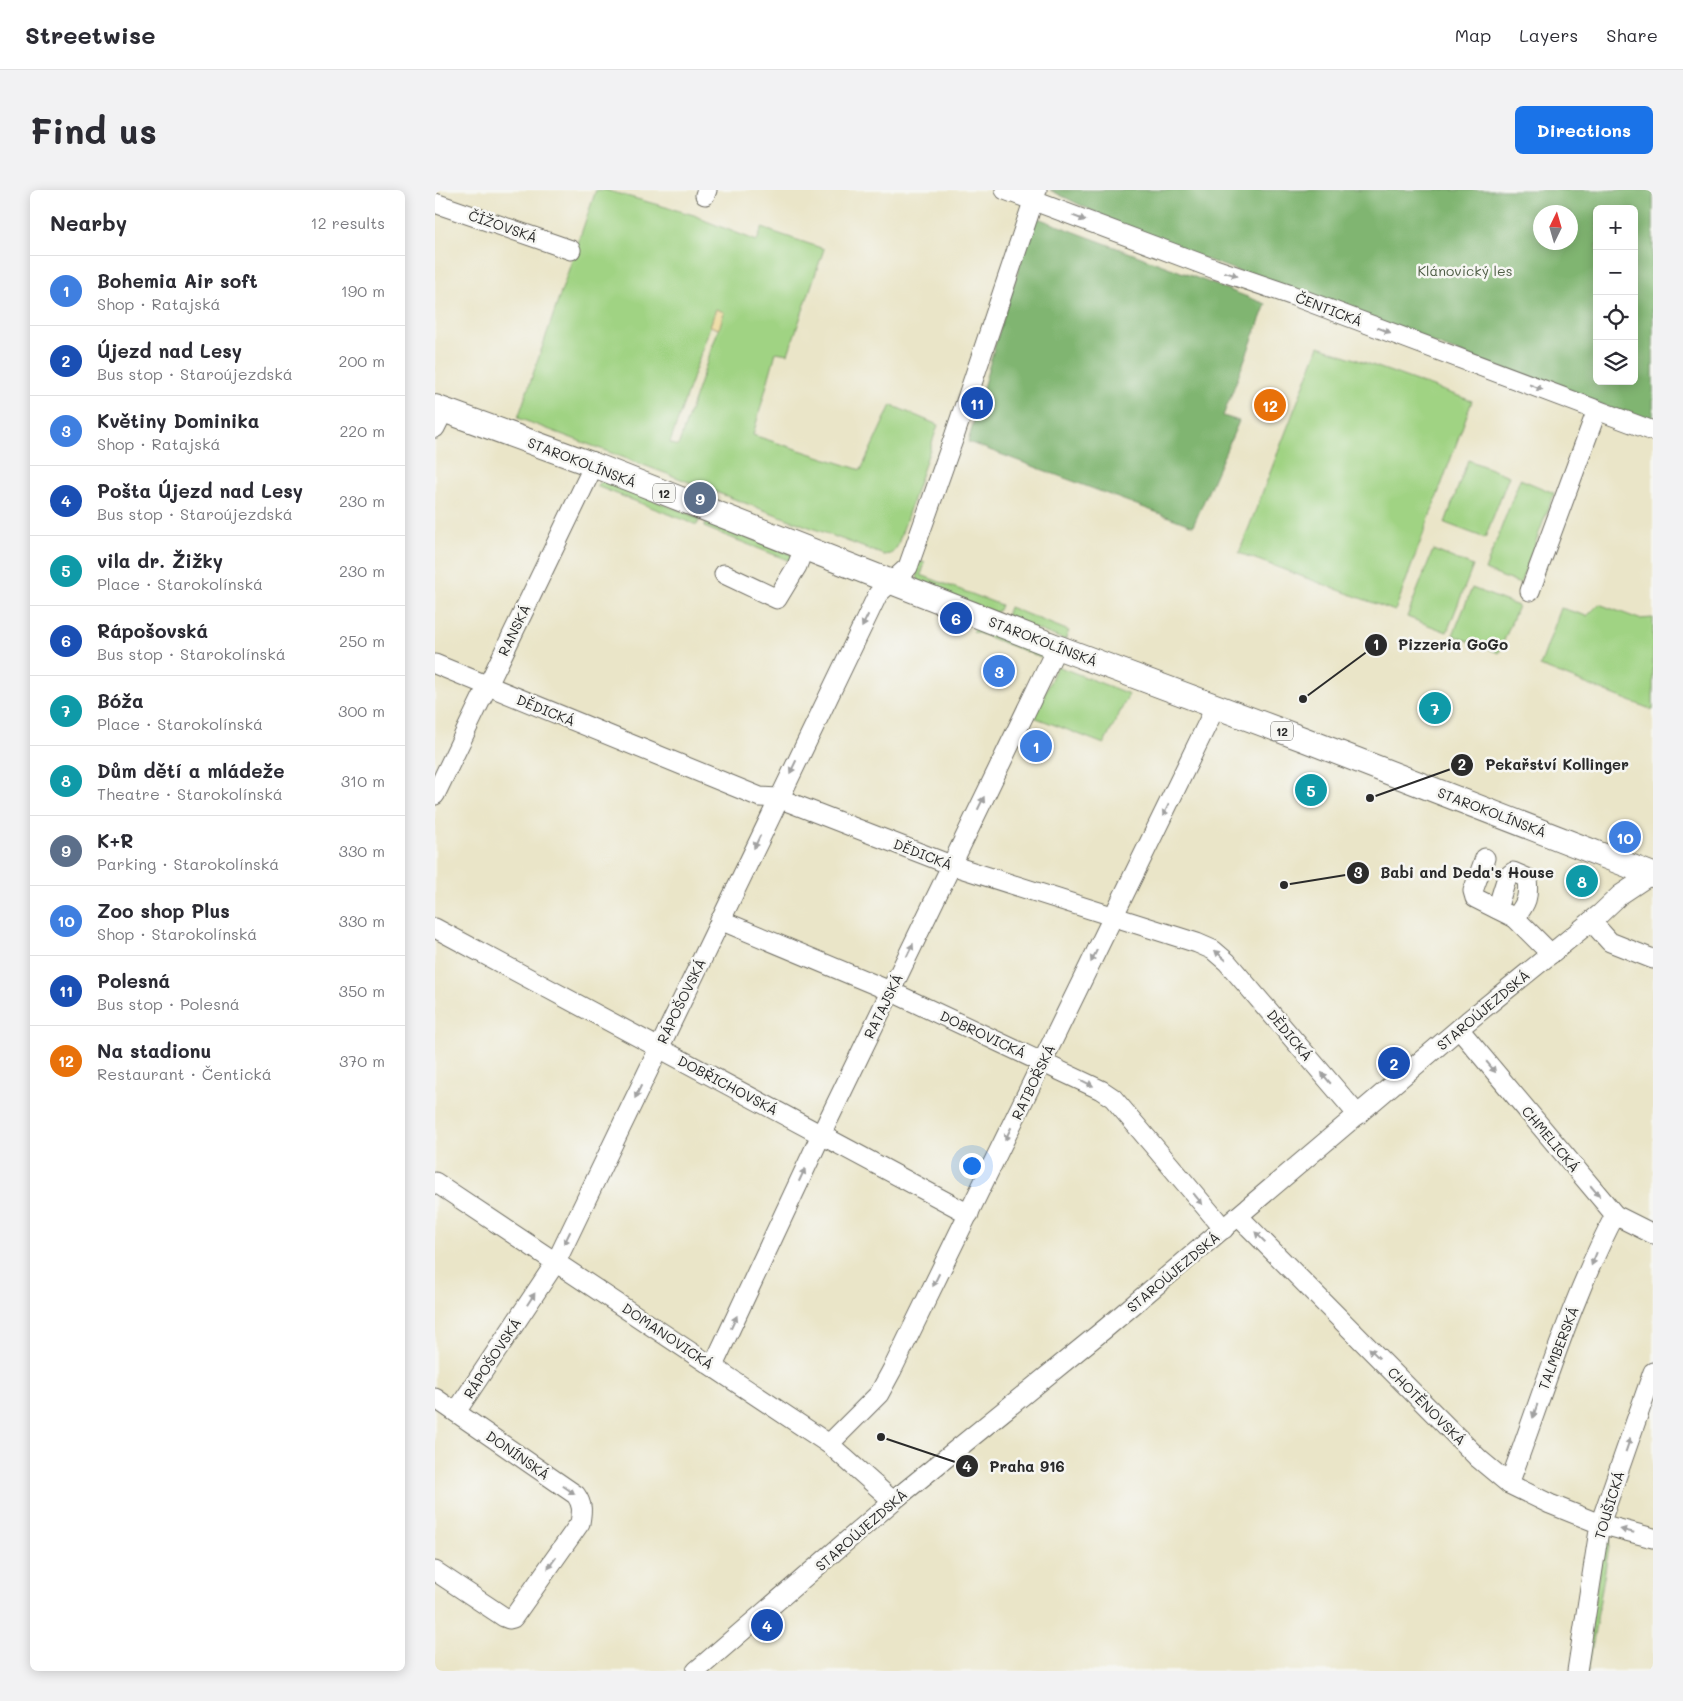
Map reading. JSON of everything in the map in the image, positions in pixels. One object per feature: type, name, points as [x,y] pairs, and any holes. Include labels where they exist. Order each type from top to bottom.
[{"type":"main road","name":"STAROKOLÍNSKÁ","points":[[438,415],[593,465],[1057,646],[1653,874]]},
{"type":"street","name":"ČENTICKÁ","points":[[1005,190],[1035,195],[1205,266],[1291,295],[1653,431]]},
{"type":"street","name":"RÁPOŠOVSKÁ","points":[[456,1412],[556,1262],[878,594],[908,567],[953,440],[1035,195]]},
{"type":"street","name":"ČÍŽOVSKÁ","points":[[435,203],[571,250]]},
{"type":"street","points":[[1529,591],[1597,410]]},
{"type":"street","name":"RANSKÁ","points":[[435,795],[593,465]]},
{"type":"street","points":[[724,574],[777,599],[797,566],[804,548]]},
{"type":"street","name":"RATAJSKÁ","points":[[713,1366],[821,1135],[1057,646]]},
{"type":"street","name":"DĚDICKÁ","points":[[435,664],[760,797],[778,798],[951,866],[1114,916],[1213,950],[1227,962],[1358,1115]]},
{"type":"street","name":"RATBOŘSKÁ","points":[[829,1444],[879,1394],[969,1214],[1216,706]]},
{"type":"street","points":[[1485,858],[1473,891],[1475,898],[1515,918],[1551,954]]},
{"type":"street","points":[[1497,909],[1507,877],[1513,872],[1527,878],[1529,893],[1525,906],[1515,918]]},
{"type":"street","name":"STAROÚJEZDSKÁ","points":[[696,1671],[893,1501],[1224,1230],[1459,1029],[1620,895],[1653,874]]},
{"type":"street","name":"DOBROVICKÁ","points":[[720,920],[890,991],[1101,1090],[1113,1098],[1224,1230]]},
{"type":"street","points":[[1591,921],[1610,942],[1653,959]]},
{"type":"street","name":"DOBŘICHOVSKÁ","points":[[435,928],[969,1214]]},
{"type":"street","name":"CHMELICKÁ","points":[[1459,1029],[1615,1215],[1653,1234]]},
{"type":"street","name":"DOMANOVICKÁ","points":[[435,1182],[829,1444],[893,1501]]},
{"type":"street","name":"TALMBERSKÁ","points":[[1509,1484],[1555,1354],[1602,1240],[1615,1215]]},
{"type":"street","name":"CHOTĚNOVSKÁ","points":[[1239,1217],[1472,1452],[1509,1484],[1550,1504],[1600,1524],[1653,1538]]},
{"type":"street","name":"TOUŠICKÁ","points":[[1577,1671],[1600,1524],[1653,1372]]},
{"type":"street","name":"DONÍNSKÁ","points":[[435,1398],[576,1495],[581,1502],[582,1511],[580,1523],[517,1615],[509,1619],[435,1571]]},
{"type":"green space","points":[[596,190],[605,190],[694,215],[757,241],[762,228],[824,249],[788,354],[776,352],[753,435],[861,470],[891,405],[938,425],[897,547],[891,554],[884,555],[518,418]],"holes":[[[716,309],[724,313],[678,446],[670,443]]]},
{"type":"green space","name":"Klánovický les","points":[[1050,190],[1653,190],[1653,424],[1143,236]]},
{"type":"green space","points":[[1035,217],[1266,304],[1223,416],[1239,421],[1193,526],[968,442],[995,345]]},
{"type":"green space","points":[[1319,346],[1472,401],[1395,611],[1239,553]]},
{"type":"green space","points":[[1468,460],[1509,476],[1485,538],[1445,523]]},
{"type":"green space","points":[[1520,479],[1554,493],[1520,584],[1485,570]]},
{"type":"green space","points":[[603,481],[700,518],[697,525],[596,486]]},
{"type":"green space","points":[[707,521],[793,555],[790,561],[704,527]]},
{"type":"green space","points":[[1433,550],[1473,566],[1447,632],[1407,617]]},
{"type":"green space","points":[[919,561],[925,563],[921,575],[1001,605],[999,610],[995,613],[918,582]]},
{"type":"green space","points":[[1472,588],[1518,606],[1499,653],[1453,635]]},
{"type":"green space","points":[[1599,604],[1639,619],[1653,618],[1653,710],[1540,666],[1561,608],[1587,616]]},
{"type":"green space","points":[[1009,607],[1069,631],[1065,640],[1007,618]]},
{"type":"green space","points":[[977,627],[1040,648],[1043,658],[973,631]]},
{"type":"green space","points":[[1057,666],[1129,694],[1104,744],[1034,717]]},
{"type":"green space","points":[[1605,1535],[1611,1535],[1588,1671],[1583,1671]]},
{"type":"sand","points":[[716,309],[724,312],[719,329],[710,326]]},
{"type":"place","name":"Polesná","points":[[977,403]]},
{"type":"place","name":"Na stadionu","points":[[1270,405]]},
{"type":"place","name":"K+R","points":[[700,498]]},
{"type":"place","name":"Rápošovská","points":[[956,618]]},
{"type":"place","name":"Květiny Dominika","points":[[999,671]]},
{"type":"place","name":"Pizzeria GoGo","points":[[1303,699]]},
{"type":"place","name":"Bóža","points":[[1435,708]]},
{"type":"place","name":"Bohemia Air soft","points":[[1036,746]]},
{"type":"place","name":"vila dr. Žižky","points":[[1311,790]]},
{"type":"place","name":"Pekařství Kollinger","points":[[1370,798]]},
{"type":"place","name":"Zoo shop Plus","points":[[1625,837]]},
{"type":"place","name":"Dům dětí a mládeže","points":[[1582,881]]},
{"type":"place","name":"Babi and Deda's House","points":[[1284,885]]},
{"type":"place","name":"Újezd nad Lesy","points":[[1394,1063]]},
{"type":"place","name":"Praha 916","points":[[881,1437]]},
{"type":"place","name":"Pošta Újezd nad Lesy","points":[[767,1625]]}]
